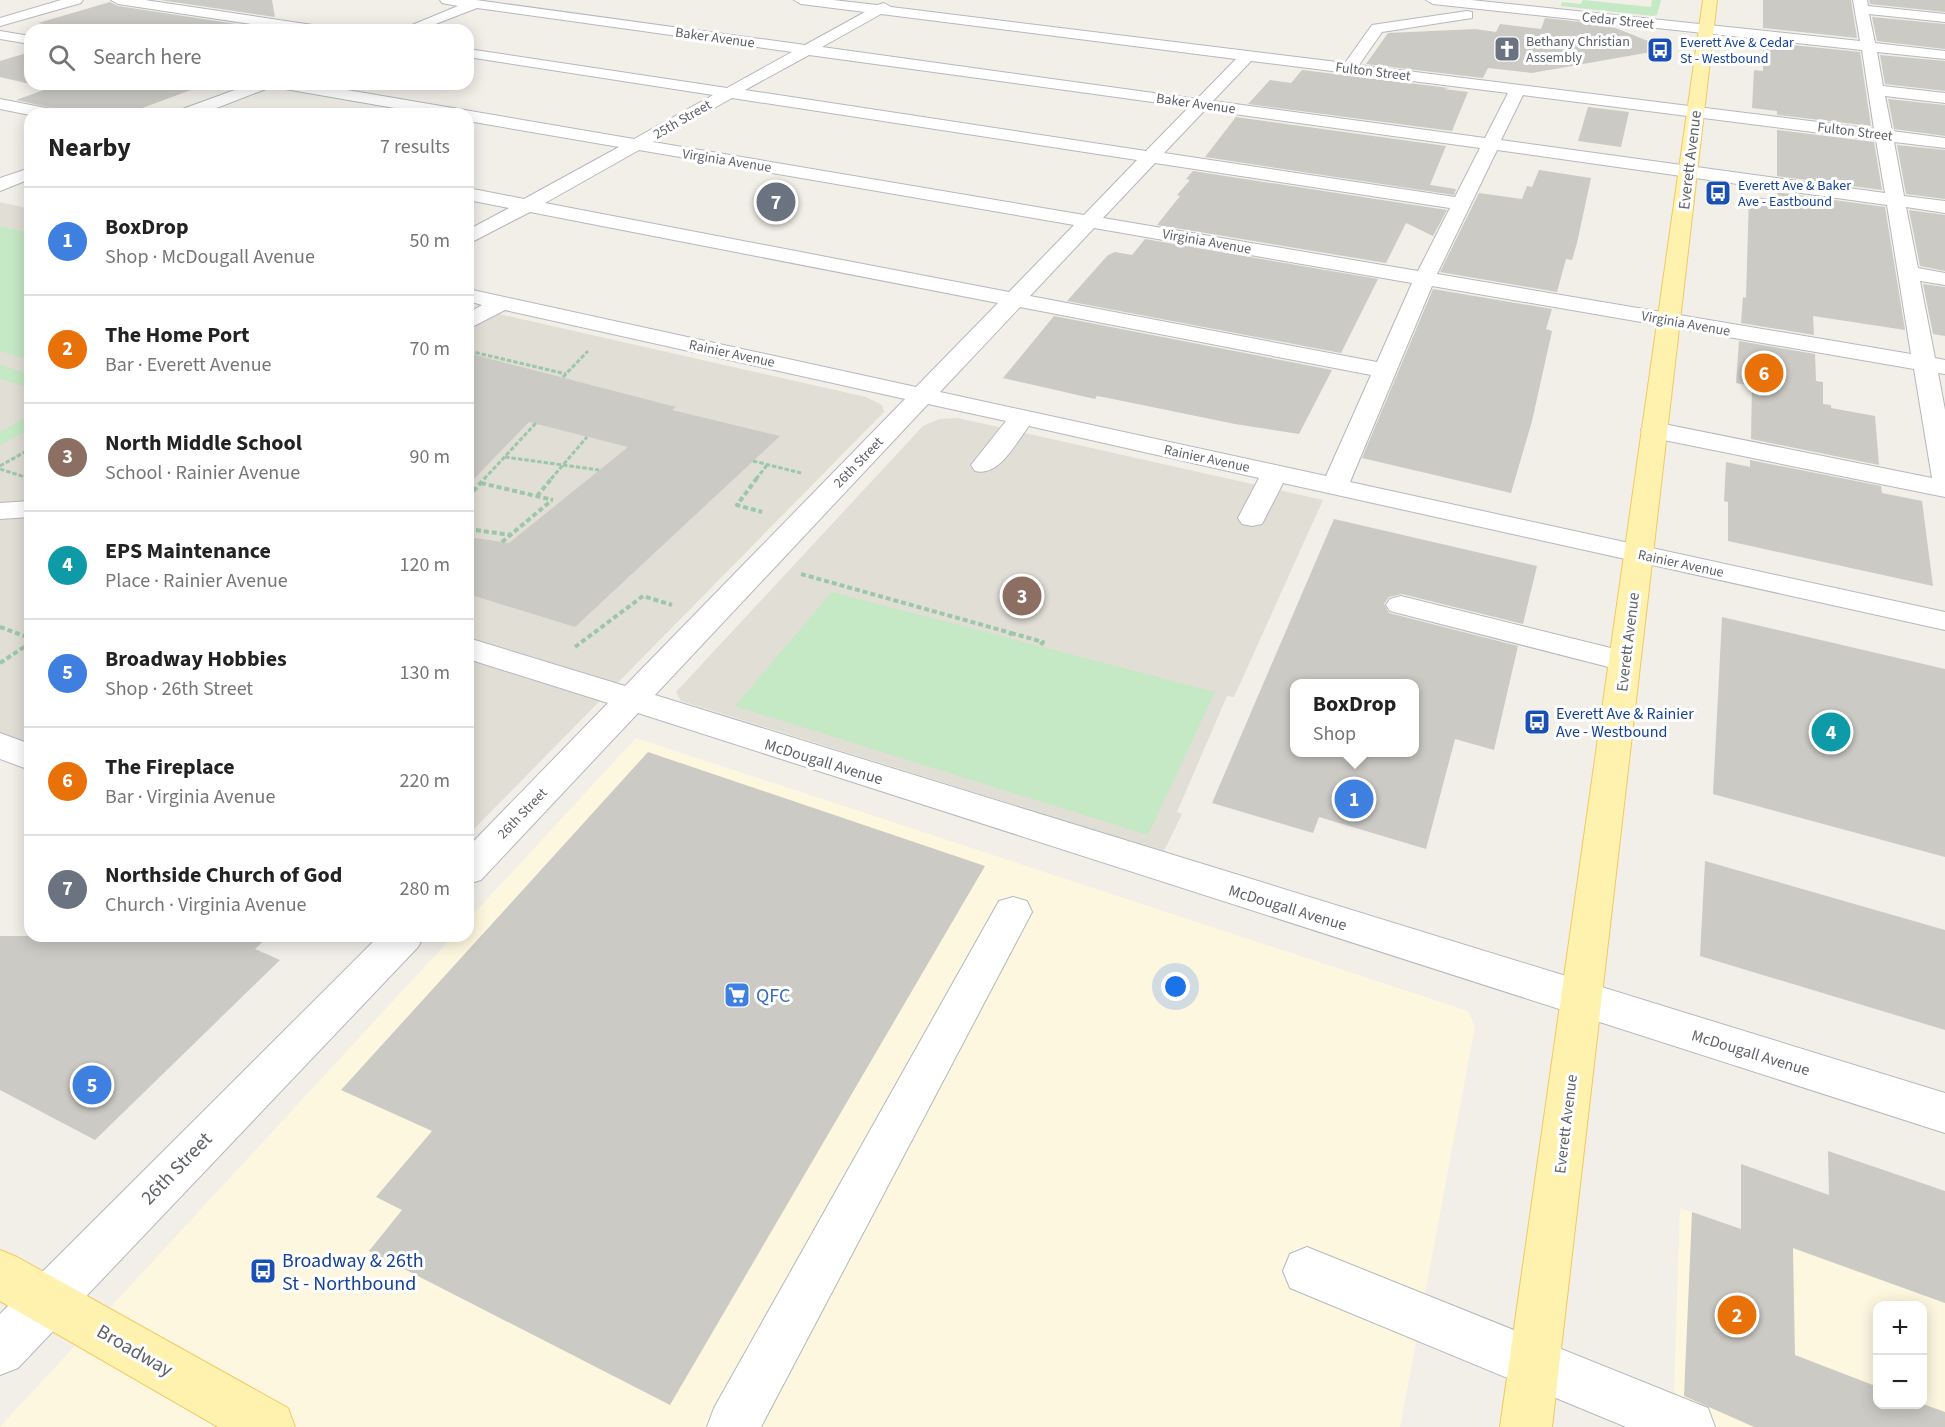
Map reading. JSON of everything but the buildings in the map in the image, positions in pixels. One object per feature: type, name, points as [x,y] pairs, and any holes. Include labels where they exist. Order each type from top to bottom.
[{"type":"main road","name":"Everett Avenue","points":[[1526,1427],[1708,15]]},
{"type":"main road","name":"Broadway","points":[[0,1274],[269,1427]]},
{"type":"street","points":[[0,22],[76,0]]},
{"type":"street","points":[[118,0],[280,24]]},
{"type":"street","name":"Baker Avenue","points":[[447,0],[480,2],[1490,144],[1535,146],[1687,171],[1945,207]]},
{"type":"street","name":"Fulton Street","points":[[801,0],[1518,89],[1555,97],[1695,111],[1945,143]]},
{"type":"street","name":"25th Street","points":[[474,235],[896,0]]},
{"type":"street","name":"Cedar Street","points":[[1433,0],[1708,15],[1867,47],[1945,55]]},
{"type":"street","points":[[423,24],[480,2]]},
{"type":"street","points":[[1349,68],[1377,28],[1468,15],[1481,3]]},
{"type":"street","points":[[1945,18],[1860,5],[1945,478]]},
{"type":"street","points":[[0,35],[24,39]]},
{"type":"street","points":[[474,53],[1461,204]]},
{"type":"street","name":"26th Street","points":[[474,864],[1248,55]]},
{"type":"street","points":[[1335,486],[1425,278],[1518,89]]},
{"type":"street","points":[[202,108],[249,90]]},
{"type":"street","points":[[319,90],[423,108]]},
{"type":"street","points":[[1875,90],[1945,98]]},
{"type":"street","points":[[0,104],[24,109]]},
{"type":"street","name":"Virginia Avenue","points":[[474,117],[1090,220],[1945,368]]},
{"type":"street","points":[[0,185],[24,175]]},
{"type":"street","points":[[0,191],[19,195]]},
{"type":"street","points":[[474,195],[1385,371]]},
{"type":"street","points":[[1908,273],[1945,279]]},
{"type":"street","name":"Rainier Avenue","points":[[474,296],[1945,621]]},
{"type":"street","points":[[474,319],[503,302]]},
{"type":"street","points":[[984,465],[1023,417]]},
{"type":"street","points":[[1654,430],[1945,489]]},
{"type":"street","points":[[1252,518],[1274,473]]},
{"type":"street","points":[[0,511],[24,509]]},
{"type":"street","points":[[1401,605],[1624,661]]},
{"type":"street","name":"McDougall Avenue","points":[[474,650],[1945,1113]]},
{"type":"street","points":[[0,745],[24,755]]},
{"type":"street","points":[[733,1427],[1013,912]]},
{"type":"street","name":"26th Street","points":[[0,1350],[398,942]]},
{"type":"street","points":[[1307,1271],[1535,1362],[1689,1427]]},
{"type":"path","points":[[474,352],[564,375],[590,348]]},
{"type":"path","points":[[474,490],[536,423]]},
{"type":"path","points":[[537,496],[587,436]]},
{"type":"path","points":[[0,467],[24,453]]},
{"type":"path","points":[[505,457],[599,470]]},
{"type":"path","points":[[753,461],[802,473]]},
{"type":"path","points":[[765,513],[737,505],[767,465]]},
{"type":"path","points":[[0,467],[24,477]]},
{"type":"path","points":[[481,483],[553,500],[502,542]]},
{"type":"path","points":[[474,530],[511,535]]},
{"type":"path","points":[[801,574],[1043,642],[1040,646]]},
{"type":"path","points":[[572,649],[643,596],[682,607]]},
{"type":"path","points":[[0,627],[24,636]]},
{"type":"path","points":[[1008,638],[1011,633]]},
{"type":"path","points":[[0,663],[24,647]]},
{"type":"shaded area","points":[[0,202],[24,208],[24,743],[0,733]]},
{"type":"shaded area","points":[[474,308],[866,397],[882,405],[884,412],[474,829]]},
{"type":"shaded area","points":[[958,418],[1323,500],[1234,697],[1227,696],[1177,812],[1182,814],[1164,851],[681,701],[676,692],[923,426],[939,419]]},
{"type":"shaded area","points":[[636,738],[1468,1011],[1475,1026],[1400,1427],[0,1427],[447,942],[474,942],[474,914]]},
{"type":"shaded area","points":[[1680,1208],[1945,1303],[1945,1427],[1673,1427]]},
{"type":"green space","points":[[1583,0],[1651,7],[1652,0],[1661,0],[1657,15],[1653,16],[1561,6],[1562,2],[1581,4]]},
{"type":"green space","points":[[0,226],[24,232],[24,358],[0,351]]},
{"type":"green space","points":[[0,365],[24,372],[24,386],[0,379]]},
{"type":"green space","points":[[24,418],[24,432],[0,445],[0,432]]},
{"type":"green space","points":[[832,592],[1215,692],[1148,835],[735,706]]},
{"type":"place","name":"Bethany Christian Assembly","points":[[1507,49]]},
{"type":"place","name":"Everett Ave & Cedar St - Westbound","points":[[1660,50]]},
{"type":"place","name":"Everett Ave & Baker Ave - Eastbound","points":[[1718,193]]},
{"type":"place","name":"Northside Church of God","points":[[776,202]]},
{"type":"place","name":"The Fireplace","points":[[1764,373]]},
{"type":"place","name":"North Middle School","points":[[1022,596]]},
{"type":"place","name":"Everett Ave & Rainier Ave - Westbound","points":[[1537,722]]},
{"type":"place","name":"EPS Maintenance","points":[[1831,732]]},
{"type":"place","name":"BoxDrop","points":[[1354,799]]},
{"type":"place","name":"QFC","points":[[737,995]]},
{"type":"place","name":"Broadway Hobbies","points":[[92,1085]]},
{"type":"place","name":"Broadway & 26th St - Northbound","points":[[263,1271]]},
{"type":"place","name":"The Home Port","points":[[1737,1315]]}]
